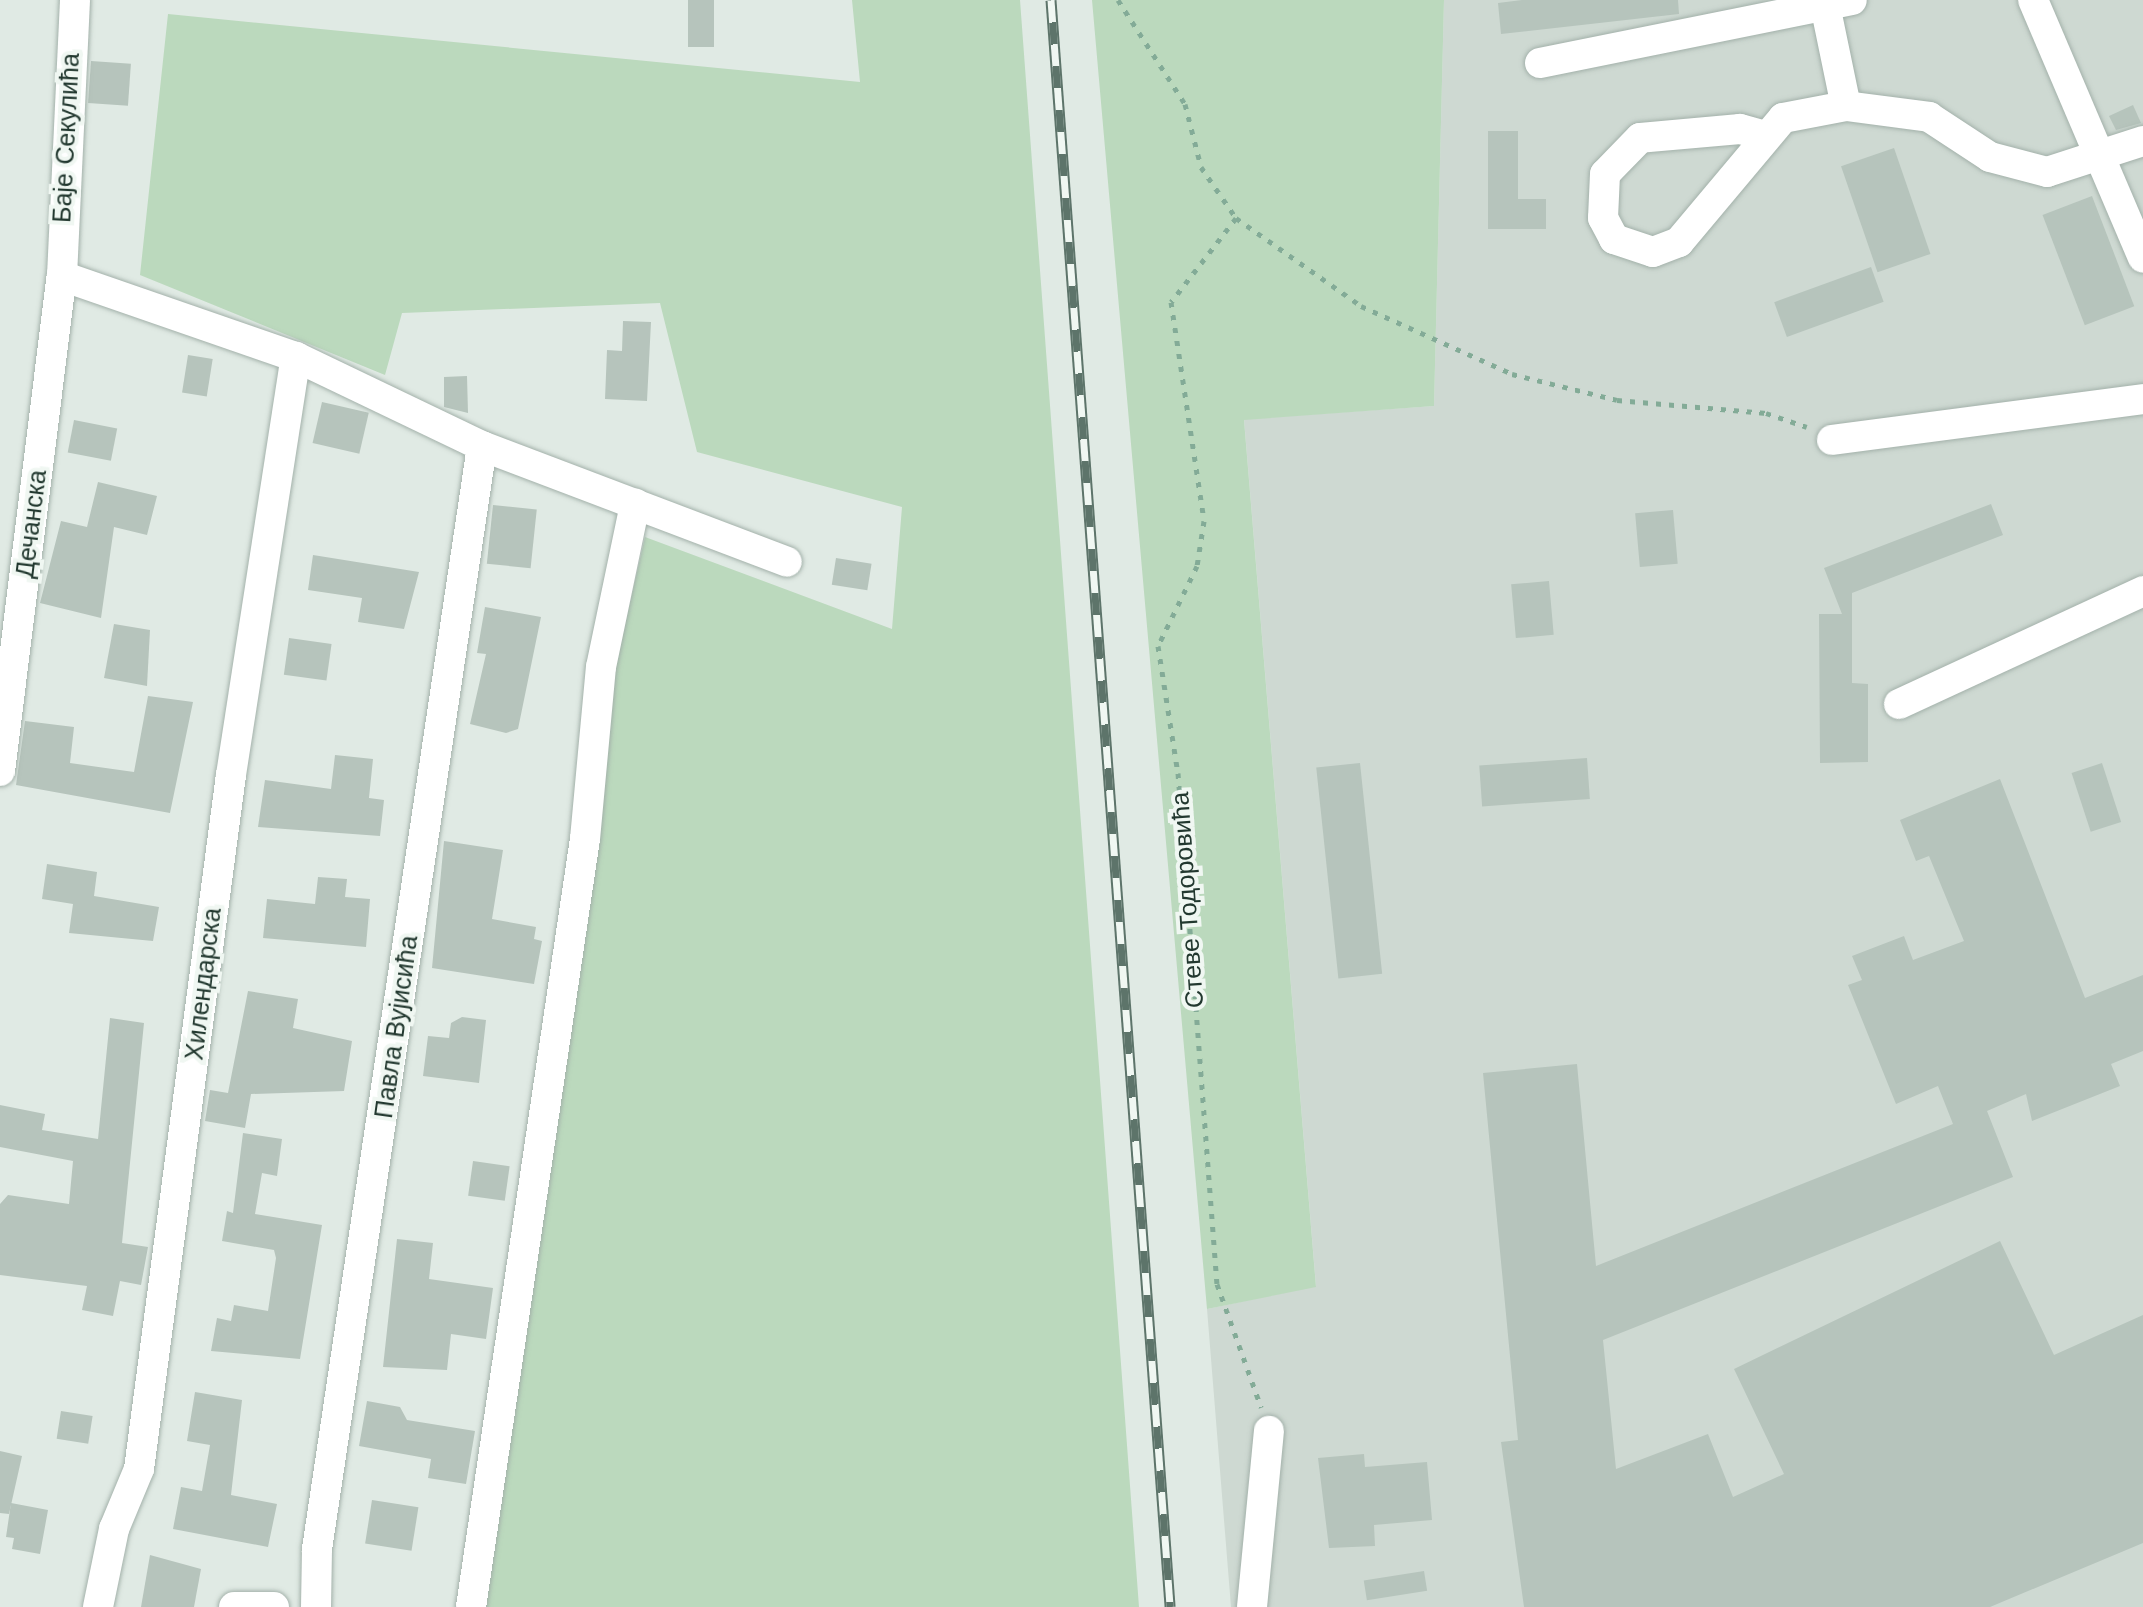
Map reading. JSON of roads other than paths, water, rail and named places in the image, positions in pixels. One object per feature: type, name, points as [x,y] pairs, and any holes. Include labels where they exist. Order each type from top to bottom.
[{"type":"street","name":"Баје Секулића","points":[[62,276],[75,0]]},
{"type":"street","points":[[2033,0],[2143,258]]},
{"type":"street","points":[[1540,62],[1838,3],[1846,106]]},
{"type":"street","points":[[1765,136],[1740,128],[1640,138],[1605,174],[1603,218],[1614,239],[1652,252],[1680,242],[1783,118],[1846,106],[1929,117],[1990,157],[2047,172],[2101,160],[2143,140]]},
{"type":"street","points":[[62,276],[296,357],[482,446],[787,562]]},
{"type":"street","name":"Дечанска","points":[[0,770],[8,664],[62,276]]},
{"type":"street","name":"Хилендарска","points":[[98,1607],[114,1529],[139,1468],[231,775],[296,357]]},
{"type":"street","points":[[1832,440],[2143,399]]},
{"type":"street","name":"Павла Вујисића","points":[[316,1607],[317,1549],[482,446]]},
{"type":"street","points":[[471,1607],[583,858],[602,667],[635,504]]},
{"type":"street","points":[[1899,704],[2143,591]]},
{"type":"street","points":[[1252,1607],[1269,1432]]},
{"type":"street","points":[[234,1607],[274,1607]]},
{"type":"railway","points":[[1051,0],[1170,1607]]}]
